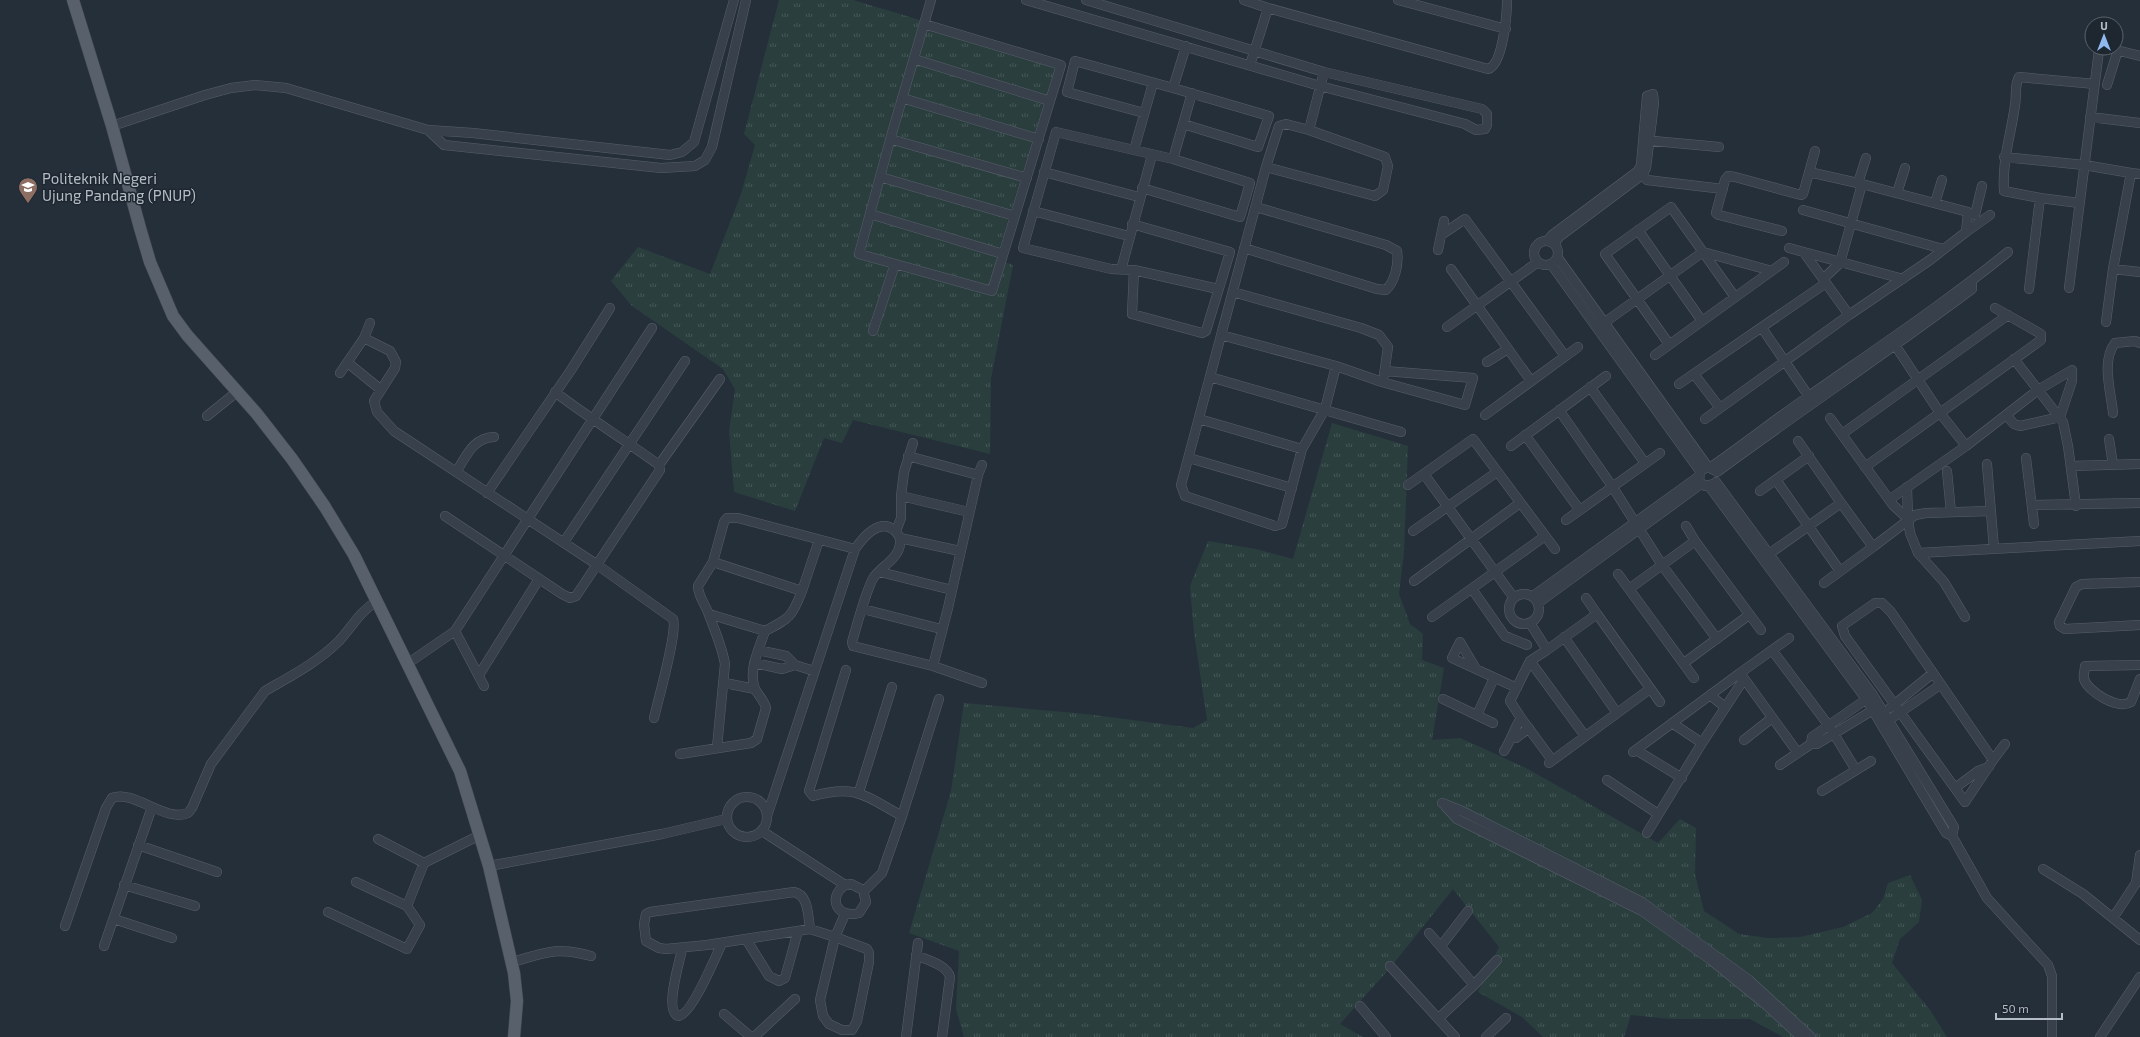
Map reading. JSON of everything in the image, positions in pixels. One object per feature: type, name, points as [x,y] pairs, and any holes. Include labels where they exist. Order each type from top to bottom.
[{"type":"main road","points":[[73,0],[112,126],[150,262],[173,316],[187,335],[238,391],[292,459],[325,507],[354,555],[460,771],[489,866],[512,962],[517,988],[514,1037]]},
{"type":"street","points":[[112,126],[212,93],[231,88],[255,85],[286,88],[428,130],[473,133],[670,155],[682,152],[694,142],[734,0]]},
{"type":"street","points":[[428,130],[444,145],[661,168],[695,166],[705,160],[712,146],[746,0]]},
{"type":"street","points":[[924,24],[1061,65],[992,291],[859,254],[890,139],[931,0]]},
{"type":"street","points":[[1026,0],[1320,86],[1466,124],[1476,130],[1485,129],[1487,125],[1487,114],[1482,109],[1324,72],[1254,49],[1086,0]]},
{"type":"street","points":[[1244,0],[1488,69],[1494,64],[1506,29],[1507,0]]},
{"type":"street","points":[[1398,0],[1506,29]]},
{"type":"street","points":[[1250,65],[1268,8]]},
{"type":"street","points":[[1173,88],[1186,46]]},
{"type":"street","points":[[2107,85],[2117,53],[2120,51],[2140,56]]},
{"type":"street","points":[[2069,288],[2098,56]]},
{"type":"street","points":[[914,59],[1050,101]]},
{"type":"street","points":[[1144,113],[1067,92],[1075,61],[1269,116],[1258,147],[1183,124]]},
{"type":"street","points":[[1309,130],[1324,72]]},
{"type":"street","points":[[2079,203],[2040,198],[2004,191],[2004,157],[2016,104],[2016,82],[2019,77],[2095,84]]},
{"type":"street","points":[[1134,150],[1153,83]]},
{"type":"street","points":[[1173,159],[1192,93]]},
{"type":"street","points":[[902,98],[1039,139]]},
{"type":"street","points":[[2090,117],[2140,123]]},
{"type":"street","points":[[1266,167],[1375,196],[1383,190],[1388,166],[1385,156],[1309,130],[1286,124],[1279,126],[1266,167],[1181,485],[1185,496],[1275,526],[1282,524],[1302,449],[1325,409],[1336,366]]},
{"type":"street","points":[[1044,172],[1141,192],[1240,217],[1250,183],[1173,159],[1056,132],[1044,172],[1023,248],[1121,270],[1134,270],[1218,289]]},
{"type":"street","points":[[890,139],[1027,178]]},
{"type":"street","points":[[1551,243],[1552,235],[1640,173],[1646,140],[1720,147]]},
{"type":"street","points":[[1782,231],[1719,215],[1716,212],[1728,176],[1801,195],[1803,194],[1815,151]]},
{"type":"street","points":[[1121,270],[1132,224],[1152,155]]},
{"type":"street","points":[[2004,157],[2084,165],[2136,174],[2113,270],[2106,322]]},
{"type":"street","points":[[1679,384],[1762,328],[1825,281],[1840,262],[1851,223],[1866,158]]},
{"type":"street","points":[[1897,193],[1905,168]]},
{"type":"street","points":[[1706,419],[1988,217],[1972,214],[1860,183],[1809,172]]},
{"type":"street","points":[[1640,173],[1647,180],[1723,189]]},
{"type":"street","points":[[880,177],[1015,216]]},
{"type":"street","points":[[1936,203],[1942,180]]},
{"type":"street","points":[[1966,232],[1982,186]]},
{"type":"street","points":[[2029,289],[2040,198]]},
{"type":"street","points":[[1244,248],[1382,290],[1386,290],[1390,286],[1399,260],[1397,251],[1386,245],[1256,206]]},
{"type":"street","points":[[1669,344],[1605,254],[1638,230],[1671,207],[1735,297]]},
{"type":"street","points":[[1803,210],[1943,249]]},
{"type":"street","points":[[1033,211],[1129,236]]},
{"type":"street","points":[[870,214],[1003,254]]},
{"type":"street","points":[[1441,235],[1465,220],[1565,356]]},
{"type":"street","points":[[1438,250],[1444,221]]},
{"type":"street","points":[[1132,224],[1230,252],[1206,331],[1202,333],[1132,314],[1134,270]]},
{"type":"street","points":[[1638,230],[1702,321]]},
{"type":"street","points":[[1555,261],[1546,266],[1538,262],[1535,258],[1535,248],[1538,244],[1551,243],[1557,248],[1555,261],[1597,328],[1708,476],[1881,712],[1954,828],[1952,836]]},
{"type":"street","points":[[1789,248],[1805,254],[1903,279]]},
{"type":"street","points":[[1703,252],[1772,271]]},
{"type":"street","points":[[1597,328],[1703,252]]},
{"type":"street","points":[[1536,600],[1637,525],[1708,476],[1811,399],[1972,289],[1972,281],[2008,252]]},
{"type":"street","points":[[1805,254],[1850,315]]},
{"type":"street","points":[[1555,261],[1605,322],[1708,476]]},
{"type":"street","points":[[1446,327],[1538,262]]},
{"type":"street","points":[[1655,355],[1784,262]]},
{"type":"street","points":[[873,331],[895,264]]},
{"type":"street","points":[[1451,269],[1531,381]]},
{"type":"street","points":[[2113,270],[2140,272]]},
{"type":"street","points":[[1233,292],[1361,328],[1379,335],[1388,347],[1382,382]]},
{"type":"street","points":[[487,493],[610,308]]},
{"type":"street","points":[[1865,467],[2041,340],[2041,334],[1995,308]]},
{"type":"street","points":[[1842,434],[2008,315]]},
{"type":"street","points":[[340,373],[364,338],[370,322]]},
{"type":"street","points":[[407,664],[455,631],[652,328]]},
{"type":"street","points":[[1762,328],[1811,399]]},
{"type":"street","points":[[1221,335],[1336,366],[1382,382],[1465,405],[1473,378],[1385,371]]},
{"type":"street","points":[[364,338],[390,351],[396,362],[395,368],[375,397],[375,406],[383,421],[407,440],[527,520],[564,542],[673,619],[675,624],[654,718]]},
{"type":"street","points":[[2113,413],[2108,366],[2111,347],[2115,343],[2135,341],[2140,343]]},
{"type":"street","points":[[1894,343],[1940,413],[1966,446]]},
{"type":"street","points":[[1485,415],[1578,347]]},
{"type":"street","points":[[1487,362],[1508,349]]},
{"type":"street","points":[[2014,359],[2060,417],[2066,431],[2076,506]]},
{"type":"street","points":[[564,542],[631,444],[684,361]]},
{"type":"street","points":[[348,363],[380,389]]},
{"type":"street","points":[[1889,500],[1966,446],[2038,390],[2072,370],[2072,381],[2060,417]]},
{"type":"street","points":[[1694,374],[1720,408]]},
{"type":"street","points":[[1511,446],[1606,376]]},
{"type":"street","points":[[1210,377],[1401,432]]},
{"type":"street","points":[[445,516],[539,579],[570,598],[573,598],[576,596],[659,472],[659,465],[720,379]]},
{"type":"street","points":[[1590,387],[1645,463]]},
{"type":"street","points":[[207,416],[238,391]]},
{"type":"street","points":[[555,392],[659,465]]},
{"type":"street","points":[[1559,410],[1612,486],[1662,565],[1717,639]]},
{"type":"street","points":[[2006,415],[2014,424],[2020,426],[2060,417]]},
{"type":"street","points":[[1830,418],[1889,500],[1908,519]]},
{"type":"street","points":[[1199,419],[1302,449]]},
{"type":"street","points":[[1524,435],[1579,509]]},
{"type":"street","points":[[456,472],[477,442],[485,437],[494,437]]},
{"type":"street","points":[[1408,486],[1473,439],[1554,549]]},
{"type":"street","points":[[2109,439],[2112,465]]},
{"type":"street","points":[[1798,441],[1872,547]]},
{"type":"street","points":[[913,443],[908,456],[901,496],[901,518],[898,534],[899,550],[873,578],[852,642],[854,648],[933,666],[982,683]]},
{"type":"street","points":[[1566,520],[1579,509],[1660,453]]},
{"type":"street","points":[[908,456],[978,475]]},
{"type":"street","points":[[1760,491],[1809,456]]},
{"type":"street","points":[[1189,458],[1292,488]]},
{"type":"street","points":[[2026,458],[2034,524]]},
{"type":"street","points":[[1987,464],[1994,549]]},
{"type":"street","points":[[2071,466],[2140,464]]},
{"type":"street","points":[[933,666],[978,475],[982,465]]},
{"type":"street","points":[[1947,470],[1951,512]]},
{"type":"street","points":[[1414,531],[1497,472]]},
{"type":"street","points":[[1424,474],[1514,598]]},
{"type":"street","points":[[1776,480],[1840,571]]},
{"type":"street","points":[[1908,487],[1908,519],[1910,533],[1918,554],[1944,582],[1965,617]]},
{"type":"street","points":[[901,496],[969,512]]},
{"type":"street","points":[[1414,581],[1520,503]]},
{"type":"street","points":[[1766,556],[1841,503]]},
{"type":"street","points":[[2032,505],[2076,506],[2140,503]]},
{"type":"street","points":[[1824,583],[1915,515],[1926,513],[1990,511]]},
{"type":"street","points":[[717,747],[726,664],[709,614],[700,597],[698,586],[713,562],[724,522],[731,517],[855,549]]},
{"type":"street","points":[[767,816],[760,802],[745,797],[731,804],[726,819],[730,829],[738,836],[754,836],[762,830],[773,802],[814,670],[855,549],[859,543],[880,526],[886,525],[898,534],[960,551]]},
{"type":"street","points":[[1686,526],[1695,541],[1761,630]]},
{"type":"street","points":[[1432,617],[1545,536]]},
{"type":"street","points":[[680,754],[750,743],[757,739],[766,708],[755,689],[752,671],[754,662],[765,631],[793,614],[819,540]]},
{"type":"street","points":[[1629,589],[1695,541]]},
{"type":"street","points":[[1918,554],[2140,541]]},
{"type":"street","points":[[713,562],[802,591]]},
{"type":"street","points":[[880,572],[952,590]]},
{"type":"street","points":[[1618,574],[1684,662],[1694,678]]},
{"type":"street","points":[[479,675],[539,579]]},
{"type":"street","points":[[2140,582],[2082,584],[2076,587],[2059,622],[2060,626],[2065,629],[2140,624]]},
{"type":"street","points":[[1472,589],[1505,636],[1526,645]]},
{"type":"street","points":[[1526,594],[1536,600],[1538,615],[1530,623],[1523,624],[1517,622],[1512,617],[1509,611],[1510,604],[1514,598],[1519,595],[1526,594]]},
{"type":"street","points":[[1586,598],[1660,702]]},
{"type":"street","points":[[66,926],[110,800],[115,797],[126,797],[177,815],[188,813],[192,808],[211,764],[224,744],[238,729],[259,697],[265,691],[322,656],[339,641],[361,612],[377,601]]},
{"type":"street","points":[[1991,763],[1933,672],[1891,612],[1882,603],[1875,603],[1842,626],[1844,636],[1965,802],[2005,744]]},
{"type":"street","points":[[863,609],[941,629]]},
{"type":"street","points":[[709,614],[765,631]]},
{"type":"street","points":[[1597,614],[1530,662],[1510,701],[1551,761],[1650,689]]},
{"type":"street","points":[[1684,662],[1749,615]]},
{"type":"street","points":[[1530,623],[1547,650]]},
{"type":"street","points":[[455,631],[484,686]]},
{"type":"street","points":[[1564,637],[1618,712]]},
{"type":"street","points":[[1682,778],[1634,751],[1710,695],[1742,676],[1772,650],[1789,638]]},
{"type":"street","points":[[758,650],[786,656],[795,665],[814,670]]},
{"type":"street","points":[[1772,650],[1831,730],[1856,770]]},
{"type":"street","points":[[754,662],[782,669],[795,665]]},
{"type":"street","points":[[1530,662],[1585,736]]},
{"type":"street","points":[[2140,665],[2085,666],[2084,679],[2090,687],[2105,700],[2120,705],[2131,702],[2140,679]]},
{"type":"street","points":[[1476,669],[1517,688]]},
{"type":"street","points":[[846,670],[809,791],[813,796],[836,791],[859,792],[902,816]]},
{"type":"street","points":[[1780,765],[1811,744],[1812,737],[1881,712],[1894,704],[1933,672]]},
{"type":"street","points":[[1648,833],[1658,814],[1682,778],[1725,707],[1742,676]]},
{"type":"street","points":[[1742,676],[1798,753]]},
{"type":"street","points":[[1477,715],[1494,678]]},
{"type":"street","points":[[725,683],[755,689]]},
{"type":"street","points":[[1881,712],[1900,713],[1940,685]]},
{"type":"street","points":[[859,792],[892,687]]},
{"type":"street","points":[[1710,695],[1725,707]]},
{"type":"street","points":[[1831,730],[1870,697]]},
{"type":"street","points":[[864,891],[882,873],[902,816],[939,699]]},
{"type":"street","points":[[1443,699],[1493,723]]},
{"type":"street","points":[[1881,712],[1946,833],[1952,836],[1987,898],[2048,965],[2052,976],[2052,1037]]},
{"type":"street","points":[[1504,751],[1512,738],[1511,733],[1521,718]]},
{"type":"street","points":[[1744,740],[1772,718]]},
{"type":"street","points":[[1672,722],[1702,743]]},
{"type":"street","points":[[1512,738],[1516,738],[1529,728]]},
{"type":"street","points":[[1822,791],[1871,761]]},
{"type":"street","points":[[1955,788],[1991,763]]},
{"type":"street","points":[[1607,780],[1658,814]]},
{"type":"street","points":[[1800,1037],[1764,1004],[1711,960],[1642,911],[1457,819],[1442,803],[1462,811],[1642,902],[1749,980],[1811,1037]]},
{"type":"street","points":[[104,946],[152,807]]},
{"type":"street","points":[[489,866],[662,834],[726,819]]},
{"type":"street","points":[[762,830],[845,885]]},
{"type":"street","points":[[408,906],[424,863],[480,835]]},
{"type":"street","points":[[378,839],[424,863]]},
{"type":"street","points":[[138,845],[217,872]]},
{"type":"street","points":[[2113,918],[2136,883],[2140,855]]},
{"type":"street","points":[[2043,870],[2083,894],[2140,940]]},
{"type":"street","points":[[328,912],[407,949],[420,925],[408,906],[356,882]]},
{"type":"street","points":[[851,884],[858,886],[864,891],[866,902],[864,909],[852,915],[845,914],[839,910],[836,903],[836,896],[839,889],[845,885],[851,884]]},
{"type":"street","points":[[124,885],[195,906]]},
{"type":"street","points":[[810,929],[804,900],[801,896],[794,892],[646,914],[644,924],[646,941],[659,948],[682,949],[810,929],[835,937],[863,947],[869,953],[869,962],[857,1021],[852,1030],[848,1031],[829,1024],[821,1008],[820,1000],[835,937],[845,914]]},
{"type":"street","points":[[1441,946],[1468,911]]},
{"type":"street","points":[[114,919],[172,938]]},
{"type":"street","points":[[746,939],[769,976],[778,981],[785,978],[798,931]]},
{"type":"street","points":[[1429,933],[1474,985]]},
{"type":"street","points":[[682,949],[671,1002],[674,1012],[678,1016],[684,1014],[695,998],[722,943]]},
{"type":"street","points":[[906,1037],[918,943]]},
{"type":"street","points":[[512,962],[561,950],[571,950],[591,956]]},
{"type":"street","points":[[916,955],[944,968],[949,973],[950,977],[942,1037]]},
{"type":"street","points":[[1439,1018],[1474,985],[1497,960]]},
{"type":"street","points":[[1390,966],[1455,1037]]},
{"type":"street","points":[[2100,1037],[2140,976]]},
{"type":"street","points":[[724,1014],[753,1037],[795,999]]},
{"type":"street","points":[[1360,1006],[1386,1037]]},
{"type":"street","points":[[1486,1037],[1506,1018]]},
{"type":"green space","points":[[779,0],[853,0],[1057,61],[996,259],[1013,265],[991,379],[990,454],[853,420],[842,443],[824,438],[795,511],[734,492],[729,431],[735,389],[723,369],[632,306],[611,281],[638,247],[710,274],[741,194],[755,145],[744,134]]},
{"type":"green space","points":[[1332,423],[1408,446],[1404,552],[1399,594],[1410,624],[1423,634],[1422,660],[1444,668],[1432,740],[1460,738],[1478,746],[1528,769],[1658,843],[1680,819],[1696,828],[1695,874],[1704,911],[1739,934],[1768,938],[1800,937],[1843,927],[1872,913],[1883,899],[1888,883],[1910,875],[1922,900],[1919,922],[1900,939],[1892,963],[1930,1010],[1947,1037],[1783,1037],[1750,1019],[1670,1019],[1631,1015],[1624,1037],[1543,1037],[1522,1017],[1478,992],[1499,947],[1453,889],[1390,968],[1340,1024],[1363,1037],[964,1037],[956,1009],[959,951],[909,933],[951,791],[964,703],[1086,714],[1193,728],[1207,720],[1194,633],[1190,586],[1208,541],[1256,549],[1293,559]]},
{"type":"place","name":"Politeknik Negeri Ujung Pandang (PNUP)","points":[[28,204]]}]
